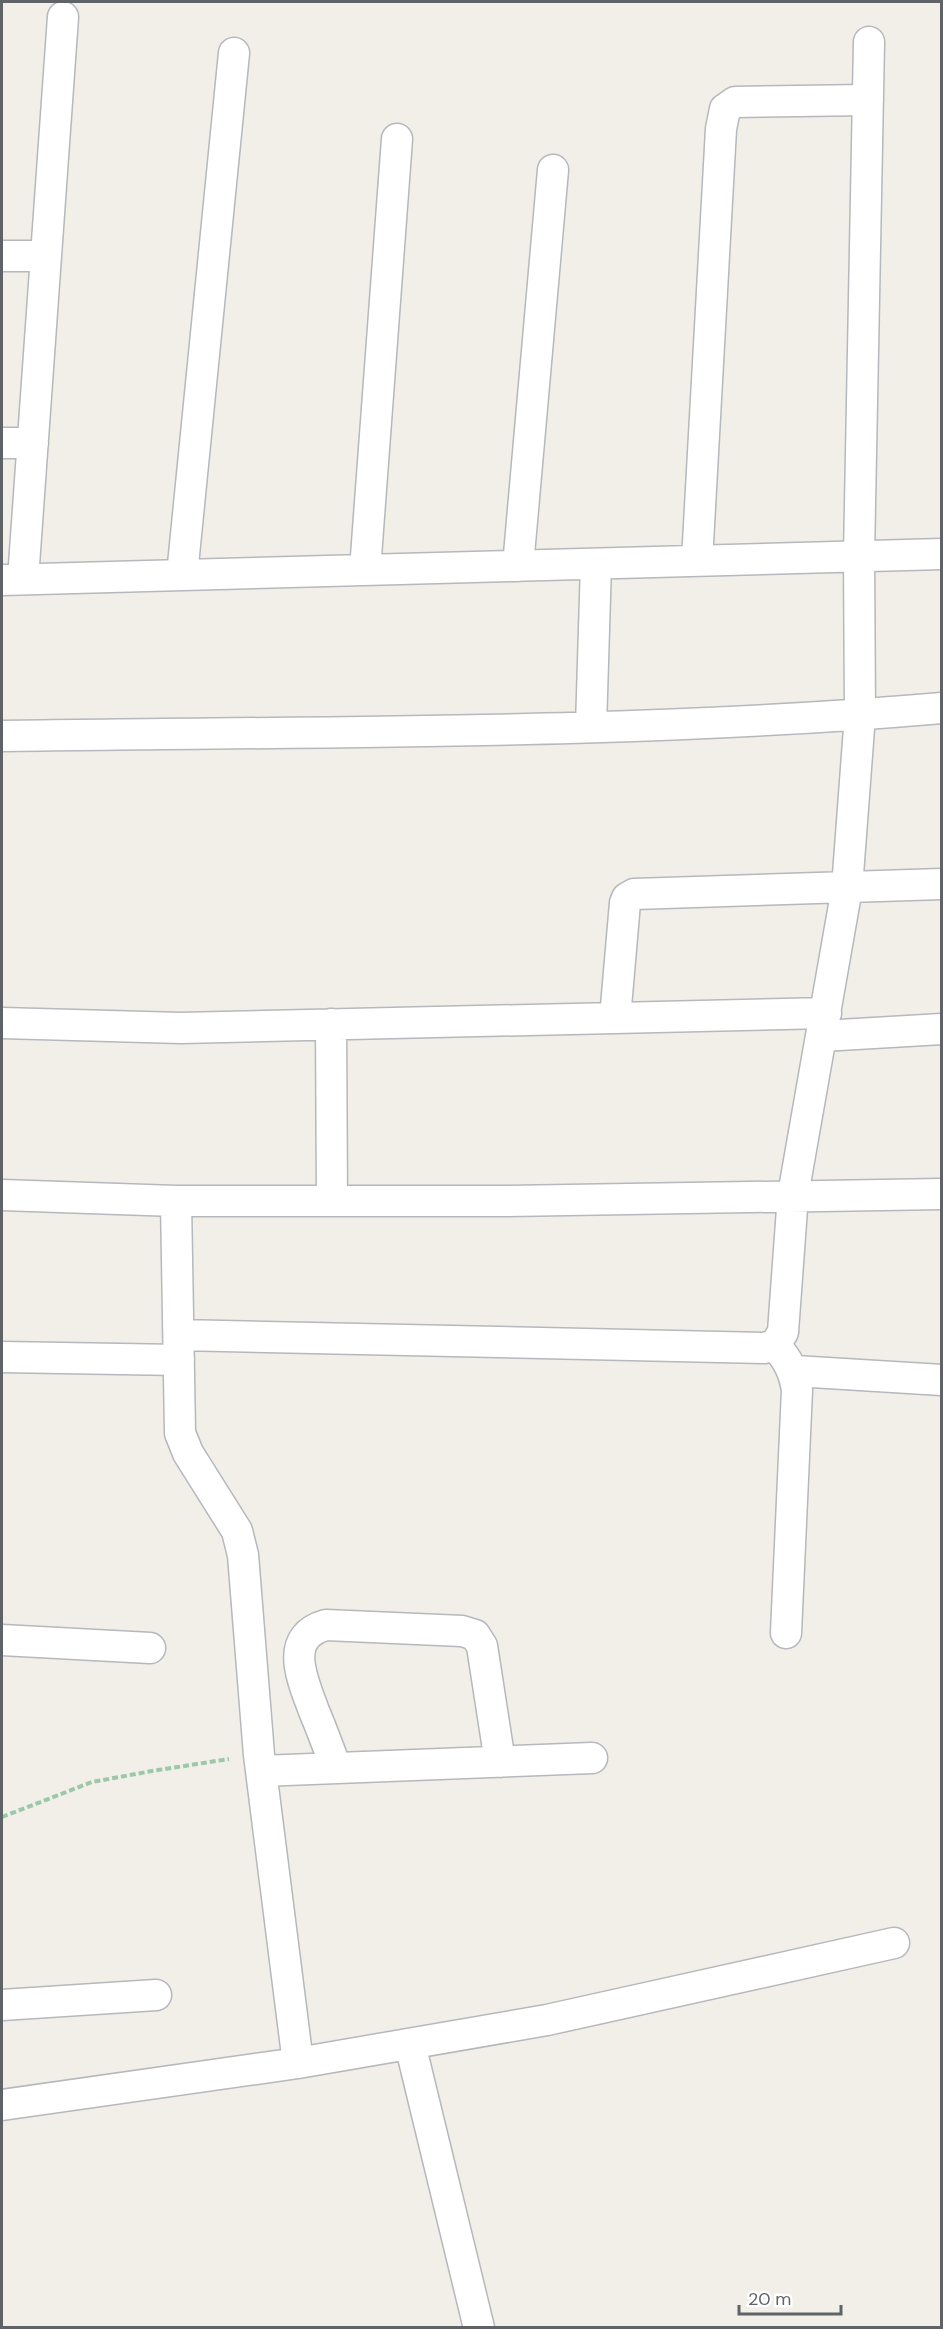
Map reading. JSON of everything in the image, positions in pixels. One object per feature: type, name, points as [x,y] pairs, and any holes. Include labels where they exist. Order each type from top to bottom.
[{"type":"street","points":[[63,17],[33,443],[12,580],[942,554]]},
{"type":"street","points":[[2,1356],[179,1348],[764,1348],[775,1345],[783,1332],[794,1195],[847,888],[860,715],[859,556],[869,42]]},
{"type":"street","points":[[182,575],[234,53]]},
{"type":"street","points":[[697,561],[721,129],[725,109],[735,102],[868,100]]},
{"type":"street","points":[[365,570],[397,140]]},
{"type":"street","points":[[518,566],[553,170]]},
{"type":"street","points":[[2,256],[46,256]]},
{"type":"street","points":[[2,443],[33,443]]},
{"type":"street","points":[[591,727],[596,564]]},
{"type":"street","points":[[2,736],[591,727],[860,715],[942,708]]},
{"type":"street","points":[[615,1018],[625,903],[627,898],[634,894],[942,884]]},
{"type":"street","points":[[2,1023],[181,1028],[615,1018],[942,1029]]},
{"type":"street","points":[[331,1024],[332,1201]]},
{"type":"street","points":[[2,1196],[176,1202],[507,1201],[942,1194]]},
{"type":"street","points":[[176,1202],[180,1433],[188,1453],[237,1531],[243,1555],[260,1763],[298,2063]]},
{"type":"street","points":[[775,1345],[795,1371],[797,1390],[786,1633]]},
{"type":"street","points":[[795,1371],[942,1380]]},
{"type":"street","points":[[336,1768],[298,1665],[300,1645],[313,1628],[326,1625],[462,1631],[475,1635],[482,1646],[500,1762]]},
{"type":"street","points":[[2,1640],[150,1648]]},
{"type":"street","points":[[260,1763],[336,1768],[592,1758]]},
{"type":"street","points":[[2,2105],[298,2063],[547,2020],[894,1943]]},
{"type":"street","points":[[2,2006],[156,1995]]},
{"type":"street","points":[[410,2044],[478,2328]]},
{"type":"path","points":[[2,1816],[92,1782],[152,1771],[260,1763]]}]
